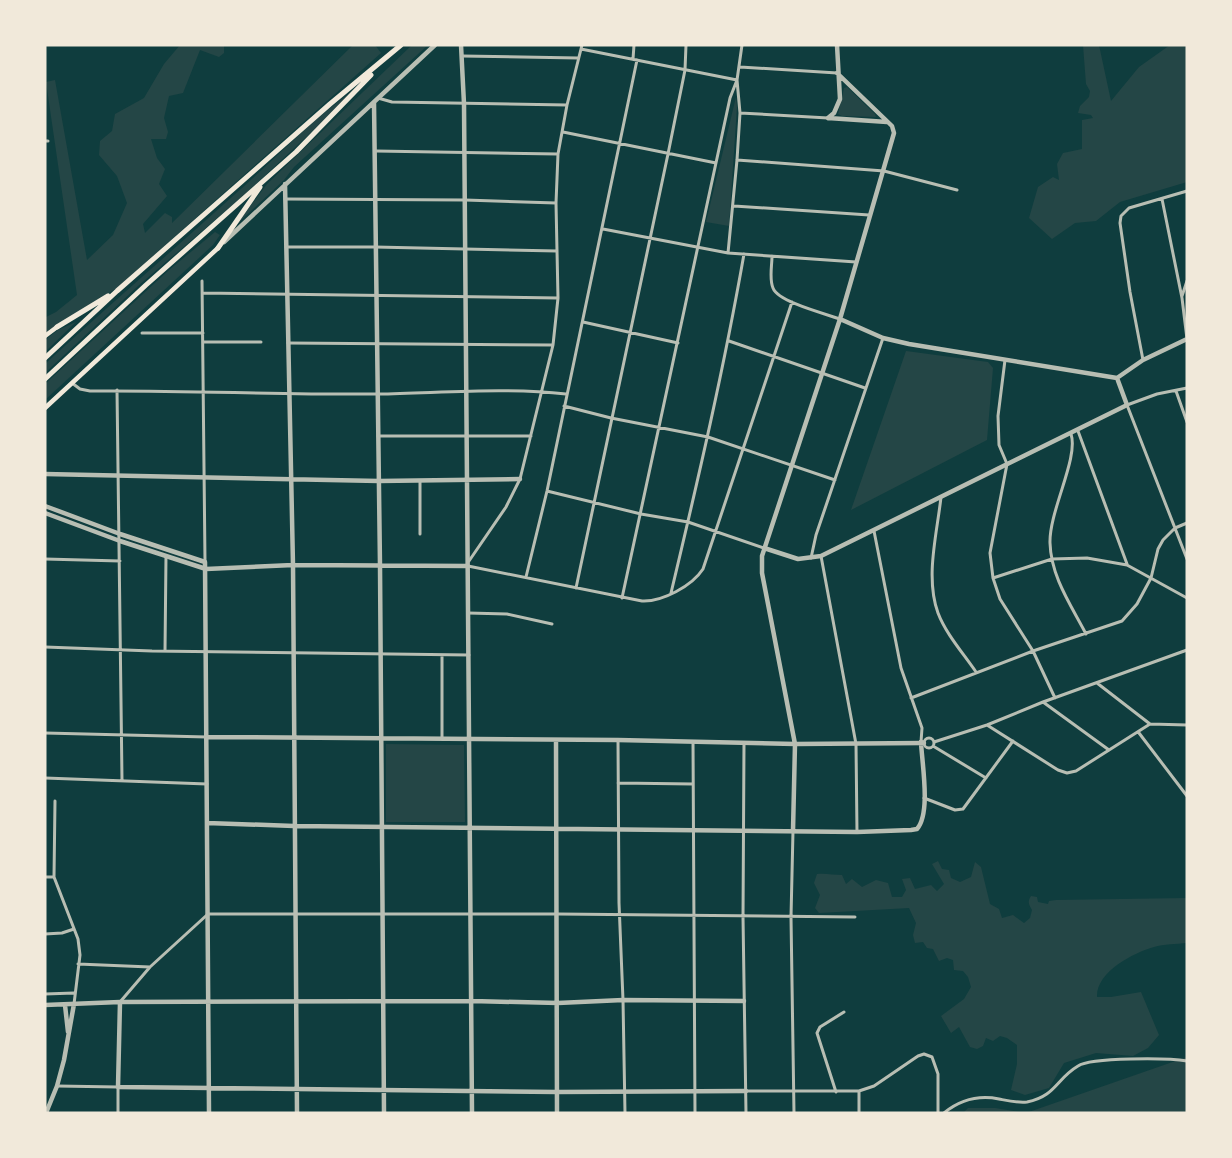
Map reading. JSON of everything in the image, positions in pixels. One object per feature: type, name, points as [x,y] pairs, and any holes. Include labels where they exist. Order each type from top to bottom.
[{"type":"main road","points":[[45,358],[117,291],[330,104],[402,45]]},
{"type":"main road","points":[[45,379],[320,129],[382,63]]},
{"type":"main road","points":[[45,408],[218,248],[264,180]]},
{"type":"main road","points":[[45,336],[117,291]]},
{"type":"street","points":[[218,248],[435,45]]},
{"type":"street","points":[[461,45],[464,104],[466,297],[472,1113]]},
{"type":"street","points":[[526,577],[547,491],[603,229],[635,59],[634,45]]},
{"type":"street","points":[[576,588],[628,334],[668,154],[685,70],[686,45]]},
{"type":"street","points":[[622,598],[730,98],[740,67],[742,45]]},
{"type":"street","points":[[828,118],[837,108],[840,99],[837,45]]},
{"type":"street","points":[[468,565],[506,507],[520,479],[553,345],[558,298],[556,203],[558,154],[567,105],[582,47],[737,80]]},
{"type":"street","points":[[462,56],[578,58]]},
{"type":"street","points":[[740,67],[837,73],[892,126],[894,133],[840,319],[764,548],[761,565],[795,744],[791,917],[794,1113]]},
{"type":"street","points":[[728,253],[734,206],[740,113],[737,80]]},
{"type":"street","points":[[376,100],[567,105]]},
{"type":"street","points":[[376,100],[375,247],[384,1113]]},
{"type":"street","points":[[740,113],[887,122]]},
{"type":"street","points":[[563,132],[716,163]]},
{"type":"street","points":[[376,151],[558,154]]},
{"type":"street","points":[[737,160],[884,171],[957,190]]},
{"type":"street","points":[[285,184],[291,479],[297,1113]]},
{"type":"street","points":[[1143,360],[1130,292],[1120,223],[1121,216],[1129,208],[1187,191]]},
{"type":"street","points":[[285,199],[556,203]]},
{"type":"street","points":[[772,256],[771,277],[774,291],[780,297],[883,338],[1117,378],[1143,360],[1187,339],[1182,298],[1162,199]]},
{"type":"street","points":[[734,206],[869,215]]},
{"type":"street","points":[[603,229],[728,253],[856,262]]},
{"type":"street","points":[[286,247],[557,251]]},
{"type":"street","points":[[670,594],[729,341],[744,254]]},
{"type":"street","points":[[202,281],[209,1113]]},
{"type":"street","points":[[1182,298],[1187,281]]},
{"type":"street","points":[[203,293],[558,298]]},
{"type":"street","points":[[45,513],[166,557],[206,569],[292,565],[468,565],[622,598],[650,601],[670,594],[696,577],[703,569],[792,302]]},
{"type":"street","points":[[583,322],[628,334],[678,343]]},
{"type":"street","points":[[142,333],[203,333]]},
{"type":"street","points":[[812,558],[816,535],[883,338]]},
{"type":"street","points":[[729,341],[865,388]]},
{"type":"street","points":[[203,342],[261,342]]},
{"type":"street","points":[[288,343],[553,345]]},
{"type":"street","points":[[1005,360],[998,432],[999,445],[1007,464],[990,553],[993,578],[1000,599],[1033,651],[1054,698]]},
{"type":"street","points":[[1117,378],[1187,559]]},
{"type":"street","points":[[72,383],[80,389],[90,391],[378,394],[466,391],[566,394]]},
{"type":"street","points":[[547,491],[641,514],[688,522],[798,559],[812,558],[821,556],[1127,405],[1157,394],[1187,388]]},
{"type":"street","points":[[117,390],[122,780]]},
{"type":"street","points":[[1176,391],[1187,422]]},
{"type":"street","points":[[564,406],[708,437],[835,480]]},
{"type":"street","points":[[1078,431],[1127,565]]},
{"type":"street","points":[[1071,434],[1074,448],[1051,529],[1052,559],[1060,585],[1086,634]]},
{"type":"street","points":[[378,436],[531,436]]},
{"type":"street","points":[[45,474],[420,482],[520,479]]},
{"type":"street","points":[[420,482],[420,534]]},
{"type":"street","points":[[941,496],[933,589],[939,615],[976,672]]},
{"type":"street","points":[[45,506],[205,562]]},
{"type":"street","points":[[911,698],[1033,651],[1122,621],[1137,604],[1151,579],[1158,549],[1174,528],[1187,523]]},
{"type":"street","points":[[207,823],[857,832],[917,829],[922,823],[924,798],[922,728],[901,668],[874,529]]},
{"type":"street","points":[[165,651],[167,550]]},
{"type":"street","points":[[821,556],[856,744],[857,832]]},
{"type":"street","points":[[993,578],[1052,559],[1087,558],[1127,565],[1187,598]]},
{"type":"street","points":[[45,559],[120,561]]},
{"type":"street","points":[[468,613],[507,615],[552,624]]},
{"type":"street","points":[[45,646],[121,650],[469,656]]},
{"type":"street","points":[[922,743],[927,748],[1043,702],[1187,650]]},
{"type":"street","points":[[442,655],[442,739]]},
{"type":"street","points":[[1097,683],[1150,724],[1187,725]]},
{"type":"street","points":[[1043,702],[1109,750]]},
{"type":"street","points":[[987,725],[1063,773],[1071,773],[1150,724]]},
{"type":"street","points":[[1139,732],[1187,796]]},
{"type":"street","points":[[45,733],[381,740],[618,740],[795,744],[922,743],[928,738],[933,744],[986,778]]},
{"type":"street","points":[[556,740],[557,1113]]},
{"type":"street","points":[[618,740],[619,914],[625,1113]]},
{"type":"street","points":[[924,798],[950,809],[958,810],[967,805],[1013,741]]},
{"type":"street","points":[[693,742],[696,1113]]},
{"type":"street","points":[[744,743],[743,917],[746,1113]]},
{"type":"street","points":[[45,778],[207,784]]},
{"type":"street","points":[[618,783],[693,784]]},
{"type":"street","points":[[45,1113],[57,1086],[64,1060],[74,1004],[79,945],[54,877],[55,801]]},
{"type":"street","points":[[45,877],[54,877]]},
{"type":"street","points":[[118,1113],[120,1002],[150,967],[208,914],[619,914],[855,917]]},
{"type":"street","points":[[45,934],[62,933],[74,929]]},
{"type":"street","points":[[78,964],[150,967]]},
{"type":"street","points":[[45,994],[74,993]]},
{"type":"street","points":[[45,1005],[120,1002],[744,1001]]},
{"type":"street","points":[[65,1005],[68,1032]]},
{"type":"street","points":[[836,1092],[817,1033],[820,1027],[844,1012]]},
{"type":"street","points":[[57,1086],[297,1090],[836,1092],[859,1091],[874,1086],[924,1054],[929,1055],[934,1061],[938,1074],[938,1113]]},
{"type":"street","points":[[944,1113],[963,1101],[976,1098],[1017,1102],[1047,1096],[1080,1064],[1103,1061],[1187,1061]]},
{"type":"street","points":[[859,1091],[859,1113]]},
{"type":"shaded area","points":[[180,45],[224,45],[224,53],[219,57],[200,50],[183,93],[169,96],[164,118],[168,132],[166,139],[151,139],[157,158],[165,169],[159,184],[167,196],[143,224],[145,233],[165,213],[172,217],[172,223],[353,45],[375,45],[381,53],[117,288],[45,333],[46,317],[77,295],[46,82],[55,80],[87,260],[113,235],[127,203],[117,176],[99,155],[100,141],[112,131],[115,114],[144,98],[164,64]]},
{"type":"shaded area","points":[[412,45],[428,45],[294,167],[284,180],[236,225],[267,184]]},
{"type":"shaded area","points":[[1083,45],[1099,45],[1111,101],[1139,67],[1170,45],[1187,45],[1187,182],[1120,202],[1096,221],[1075,223],[1052,239],[1029,218],[1038,187],[1053,177],[1059,180],[1057,164],[1063,153],[1082,149],[1082,120],[1093,118],[1091,115],[1078,113],[1080,106],[1089,97],[1090,91],[1086,84]]},
{"type":"shaded area","points":[[847,87],[876,117],[838,114],[844,88]]},
{"type":"shaded area","points":[[350,93],[334,111],[244,195],[138,286],[45,373],[45,364],[305,130]]},
{"type":"shaded area","points":[[736,97],[737,107],[729,226],[706,222]]},
{"type":"shaded area","points":[[215,232],[220,235],[213,245],[45,400],[45,384],[169,270]]},
{"type":"shaded area","points":[[76,322],[45,352],[45,340],[58,330]]},
{"type":"shaded area","points":[[906,351],[988,362],[993,368],[987,440],[851,510]]},
{"type":"shaded area","points":[[386,744],[464,745],[465,822],[386,822]]},
{"type":"shaded area","points":[[938,861],[942,869],[949,870],[951,878],[960,882],[971,877],[975,862],[981,867],[990,904],[999,909],[1002,918],[1013,915],[1024,923],[1030,918],[1031,896],[1037,897],[1038,902],[1048,904],[1049,901],[1056,900],[1187,898],[1187,943],[1158,946],[1126,959],[1109,972],[1098,988],[1097,997],[1141,992],[1159,1035],[1148,1048],[1133,1056],[1096,1053],[1064,1063],[1049,1088],[1025,1095],[1011,1090],[1017,1064],[1017,1045],[1000,1036],[993,1041],[986,1038],[983,1046],[977,1049],[970,1047],[959,1027],[951,1033],[941,1016],[964,999],[971,987],[968,977],[963,971],[954,970],[953,960],[947,958],[939,961],[933,949],[927,948],[923,942],[915,943],[913,935],[916,923],[909,908],[819,913],[815,908],[820,895],[814,883],[817,874],[842,875],[846,884],[852,879],[862,887],[876,880],[888,883],[892,897],[902,897],[906,890],[902,879],[910,878],[915,889],[931,885],[937,891],[944,884],[932,864]]},
{"type":"shaded area","points":[[1187,1057],[1187,1113],[1026,1113]]},
{"type":"shaded area","points":[[968,1108],[995,1108],[1026,1113],[963,1113]]}]
